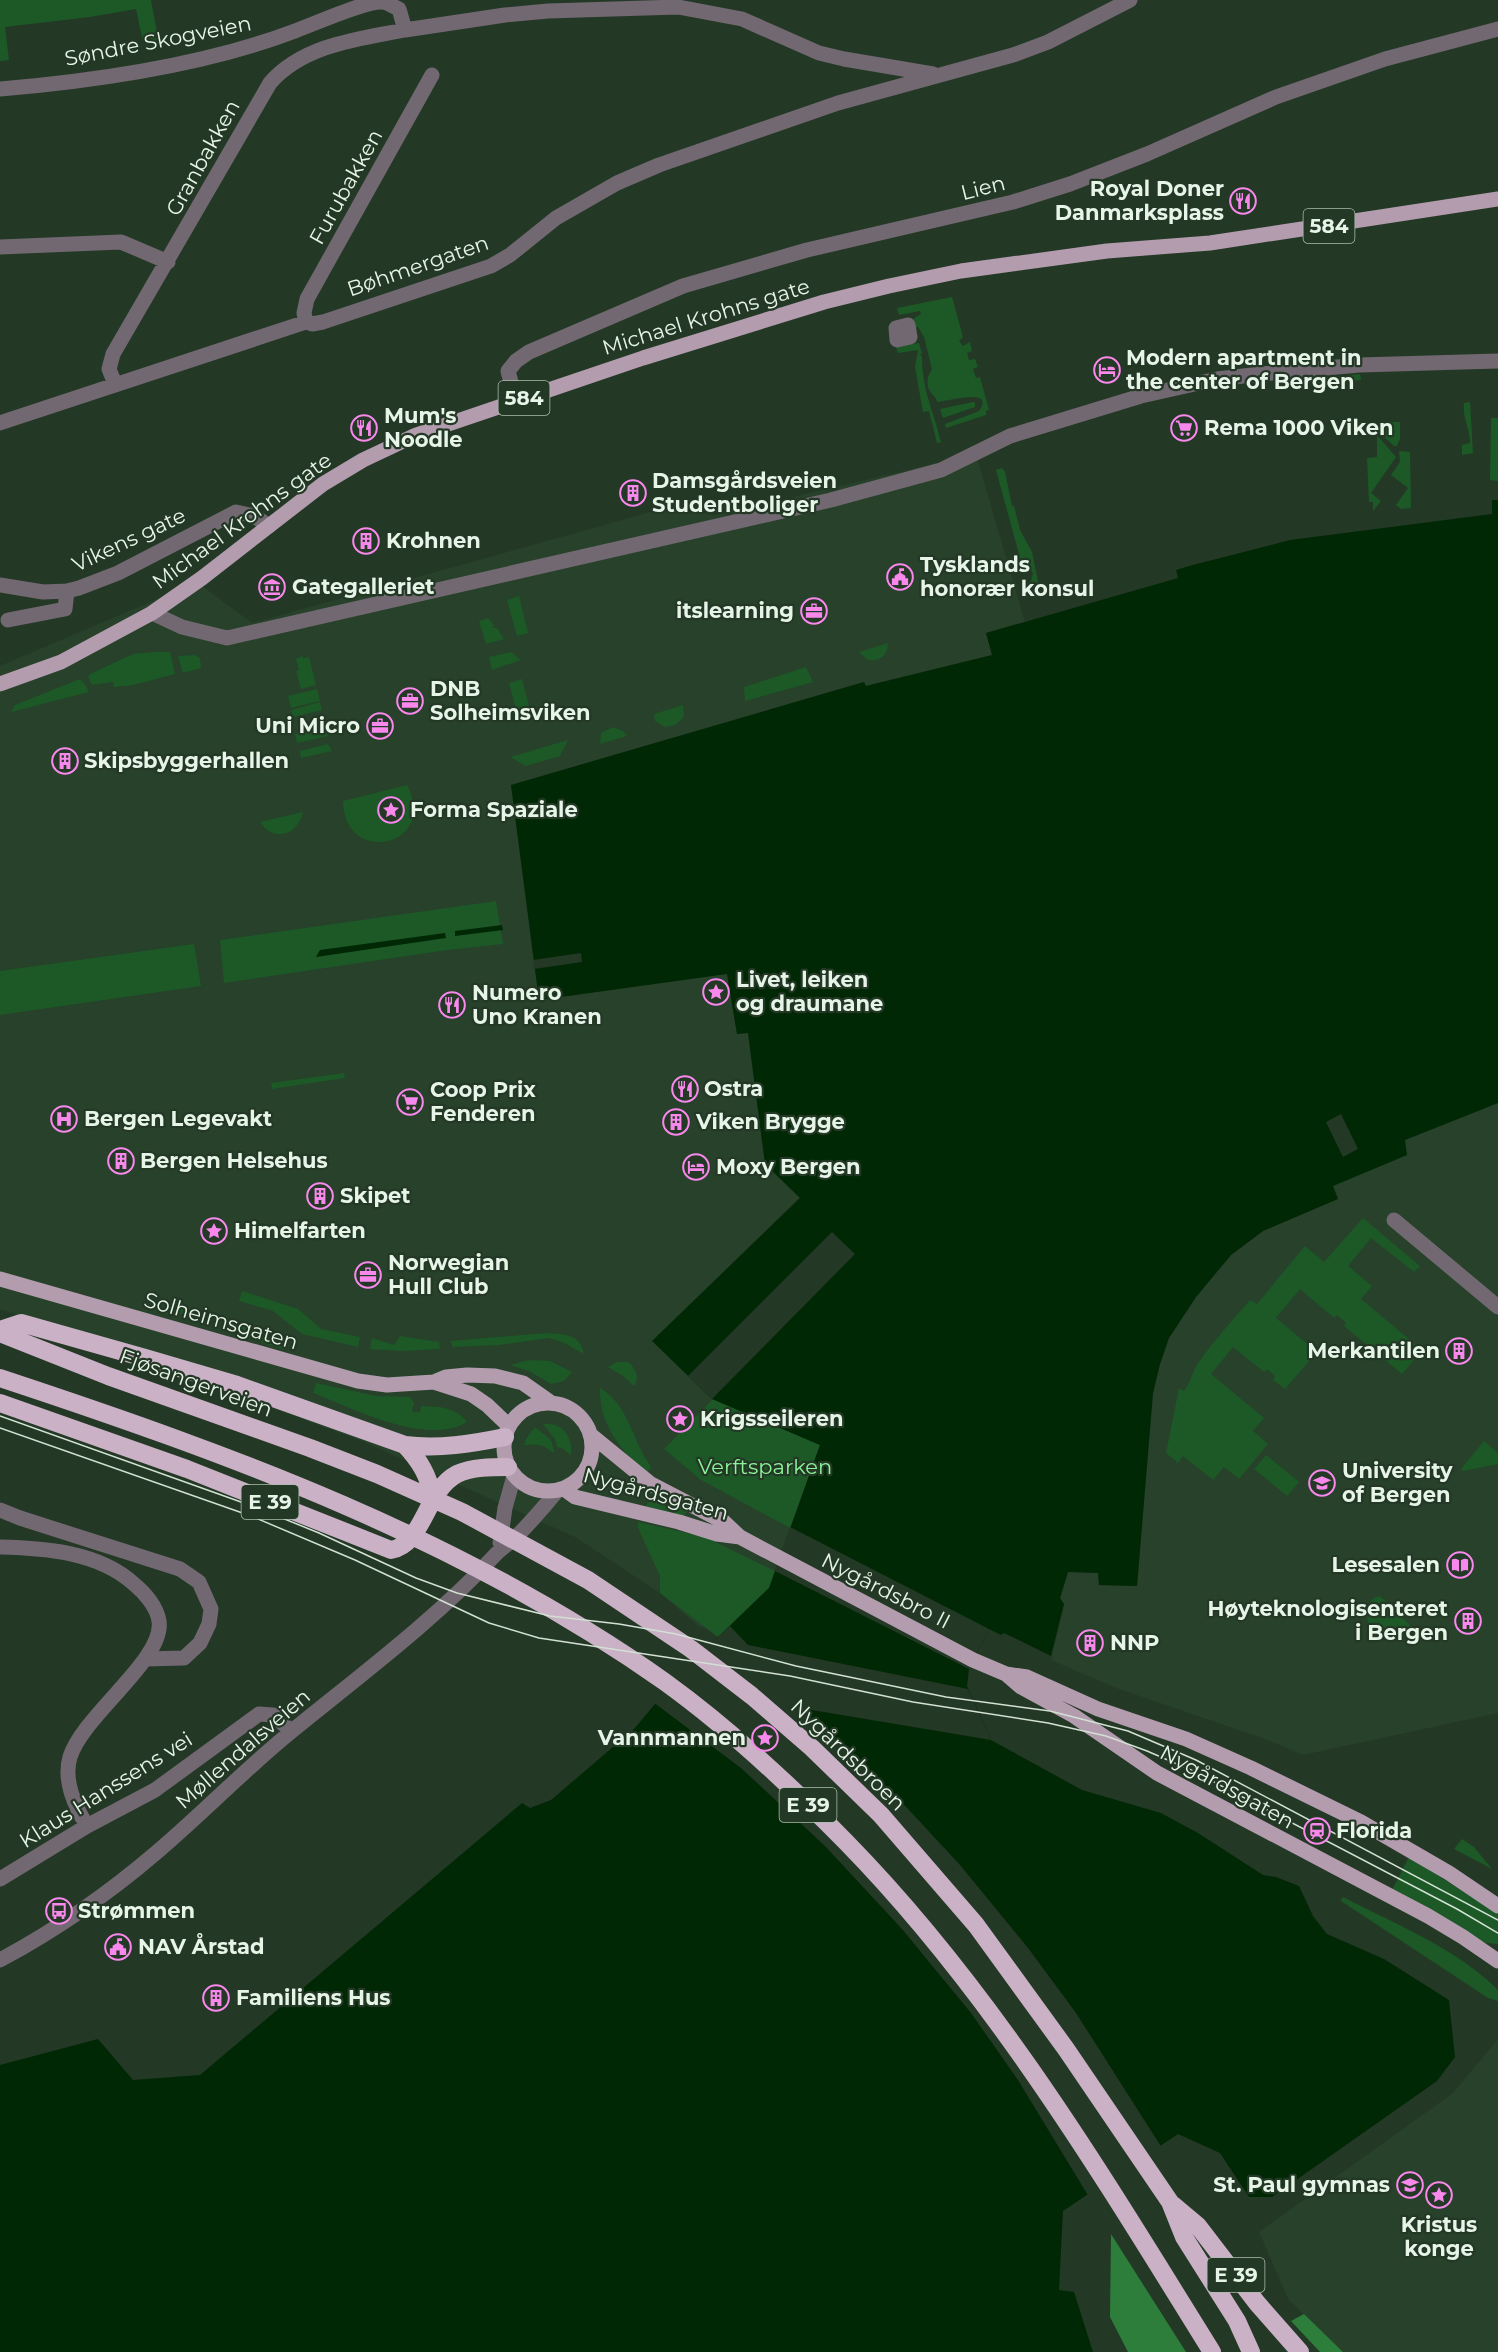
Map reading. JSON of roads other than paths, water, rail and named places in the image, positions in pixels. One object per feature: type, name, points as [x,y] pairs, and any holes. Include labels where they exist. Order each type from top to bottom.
[{"type":"highway","name":"E 39","points":[[0,1332],[21,1323],[237,1385],[405,1445],[428,1448],[447,1447],[507,1432]]},
{"type":"highway","name":"Fjøsangerveien","points":[[0,1332],[108,1376],[248,1425],[377,1474]]},
{"type":"highway","name":"E 39","points":[[0,1378],[214,1453],[362,1512],[441,1550],[568,1619],[665,1683],[722,1727],[847,1842],[941,1950],[1024,2061],[1136,2230],[1212,2352]]},
{"type":"highway","name":"E 39","points":[[0,1403],[187,1469],[386,1549],[398,1549],[408,1543],[421,1524],[433,1497],[448,1481],[466,1471],[511,1471]]},
{"type":"highway","points":[[405,1445],[425,1470],[433,1497]]},
{"type":"highway","name":"Nygårdsbroen","points":[[377,1474],[462,1512],[588,1580],[691,1649],[752,1696],[812,1748],[881,1815],[976,1925],[1066,2049],[1170,2202]]},
{"type":"highway","name":"E 39","points":[[1170,2202],[1184,2236],[1237,2321],[1251,2352]]},
{"type":"highway","name":"E 39","points":[[1170,2202],[1198,2226],[1257,2303],[1300,2352]]},
{"type":"highway","name":"E 39","points":[[1237,2321],[1264,2352]]},
{"type":"main road","name":"Michael Krohns gate","points":[[0,684],[61,662],[152,613],[323,484],[363,460],[416,435],[756,322],[889,286],[1020,262],[1107,251],[1210,243],[1498,199]]},
{"type":"main road","name":"Solheimsgaten","points":[[0,1279],[358,1381],[387,1385],[434,1382],[446,1377],[467,1375],[495,1376],[524,1383],[550,1402]]},
{"type":"main road","name":"Solheimsgaten","points":[[434,1382],[471,1394],[487,1405],[507,1432]]},
{"type":"main road","points":[[550,1402],[574,1410],[585,1421],[593,1445],[590,1463],[580,1479],[560,1490],[534,1489],[511,1471],[503,1448],[507,1432],[526,1408],[537,1403],[550,1402]]},
{"type":"main road","name":"Nygårdsgaten","points":[[591,1436],[651,1484],[724,1522],[740,1537],[779,1559]]},
{"type":"main road","name":"Nygårdsgaten","points":[[560,1490],[575,1497],[717,1534],[740,1537]]},
{"type":"main road","name":"Nygårdsbro II","points":[[779,1559],[973,1660]]},
{"type":"main road","name":"Nygårdsgaten","points":[[973,1660],[1006,1674],[1027,1677],[1098,1709],[1186,1739],[1251,1768],[1361,1822],[1449,1873],[1498,1906]]},
{"type":"main road","name":"Nygårdsgaten","points":[[1006,1674],[1021,1687],[1074,1716],[1157,1773],[1428,1916],[1498,1961]]},
{"type":"street","name":"Bøhmergaten","points":[[0,423],[306,322],[312,324],[323,322],[491,266],[510,255],[556,218],[617,183],[659,165],[838,103],[1013,55],[1048,42],[1130,0]]},
{"type":"street","name":"Søndre Skogveien","points":[[0,89],[94,78],[183,62],[283,36],[358,8],[383,2],[399,9],[405,30]]},
{"type":"street","points":[[405,30],[548,11],[678,7],[742,19],[819,52],[844,59],[936,75]]},
{"type":"street","name":"Lien","points":[[516,401],[508,371],[516,361],[529,352],[683,286],[807,250],[1013,202],[1070,184],[1147,154],[1298,89],[1385,59],[1498,29]]},
{"type":"street","name":"Granbakken","points":[[115,384],[109,369],[114,354],[270,83],[282,69],[317,51],[405,30]]},
{"type":"street","name":"Furubakken","points":[[306,322],[304,313],[307,299],[432,75]]},
{"type":"street","points":[[0,247],[121,242],[168,262]]},
{"type":"street","points":[[152,613],[182,627],[227,638],[341,610],[831,500],[941,470],[1010,436],[1063,418],[1162,391],[1217,379],[1359,365],[1498,361]]},
{"type":"street","name":"Vikens gate","points":[[0,585],[34,591],[67,591],[100,581],[236,512],[254,516],[269,526]]},
{"type":"street","points":[[8,620],[65,609],[67,591]]},
{"type":"street","points":[[1394,1220],[1498,1307]]},
{"type":"street","points":[[498,1551],[511,1471]]},
{"type":"street","name":"Møllendalsveien","points":[[0,1960],[50,1932],[103,1896],[157,1852],[291,1731],[317,1712],[463,1588],[560,1490]]},
{"type":"street","points":[[0,1509],[180,1569],[199,1582],[211,1609],[209,1624],[200,1643],[184,1658],[145,1659]]},
{"type":"street","points":[[0,1547],[51,1550],[98,1562],[123,1574],[149,1599],[159,1622],[159,1633],[155,1644],[145,1659],[89,1723],[77,1740],[69,1759],[69,1783],[74,1803],[87,1826]]},
{"type":"street","name":"Klaus Hanssens vei","points":[[0,1880],[87,1826],[155,1790],[259,1714],[273,1715],[291,1731]]},
{"type":"tram line","points":[[0,1416],[255,1507],[319,1533],[416,1578],[457,1593],[550,1616],[619,1624],[676,1634],[796,1666],[946,1697],[1050,1711],[1128,1731],[1196,1760],[1498,1920]]},
{"type":"tram line","points":[[0,1428],[251,1516],[355,1560],[489,1623],[539,1638],[790,1676],[913,1702],[1048,1723],[1106,1736],[1191,1770],[1457,1909],[1498,1933]]},
{"type":"place","name":"Royal Doner Danmarksplass","points":[[1243,201]]},
{"type":"place","name":"Modern apartment in the center of Bergen","points":[[1107,370]]},
{"type":"place","name":"Mum's Noodle","points":[[364,428]]},
{"type":"place","name":"Rema 1000 Viken","points":[[1184,428]]},
{"type":"place","name":"Damsgårdsveien Studentboliger","points":[[633,493]]},
{"type":"place","name":"Krohnen","points":[[366,541]]},
{"type":"place","name":"Tysklands honorær konsul","points":[[900,577]]},
{"type":"place","name":"Gategalleriet","points":[[272,587]]},
{"type":"place","name":"itslearning","points":[[814,611]]},
{"type":"place","name":"DNB Solheimsviken","points":[[410,701]]},
{"type":"place","name":"Uni Micro","points":[[380,726]]},
{"type":"place","name":"Skipsbyggerhallen","points":[[65,761]]},
{"type":"place","name":"Forma Spaziale","points":[[391,810]]},
{"type":"place","name":"Livet, leiken og draumane","points":[[716,992]]},
{"type":"place","name":"Numero Uno Kranen","points":[[452,1005]]},
{"type":"place","name":"Ostra","points":[[685,1089]]},
{"type":"place","name":"Coop Prix Fenderen","points":[[410,1102]]},
{"type":"place","name":"Bergen Legevakt","points":[[64,1119]]},
{"type":"place","name":"Viken Brygge","points":[[676,1122]]},
{"type":"place","name":"Bergen Helsehus","points":[[121,1161]]},
{"type":"place","name":"Moxy Bergen","points":[[696,1167]]},
{"type":"place","name":"Skipet","points":[[320,1196]]},
{"type":"place","name":"Himelfarten","points":[[214,1231]]},
{"type":"place","name":"Norwegian Hull Club","points":[[368,1275]]},
{"type":"place","name":"Merkantilen","points":[[1459,1351]]},
{"type":"place","name":"Krigsseileren","points":[[680,1419]]},
{"type":"place","name":"University of Bergen","points":[[1322,1483]]},
{"type":"place","name":"Lesesalen","points":[[1460,1565]]},
{"type":"place","name":"Høyteknologisenteret i Bergen","points":[[1468,1621]]},
{"type":"place","name":"NNP","points":[[1090,1643]]},
{"type":"place","name":"Vannmannen","points":[[765,1738]]},
{"type":"place","name":"Florida","points":[[1317,1831]]},
{"type":"place","name":"Strømmen","points":[[59,1911]]},
{"type":"place","name":"NAV Årstad","points":[[118,1947]]},
{"type":"place","name":"Familiens Hus","points":[[216,1998]]},
{"type":"place","name":"St. Paul gymnas","points":[[1410,2185]]},
{"type":"place","name":"Kristus konge","points":[[1439,2195]]},
{"type":"park label","name":"Verftsparken","points":[[765,1467]]}]
